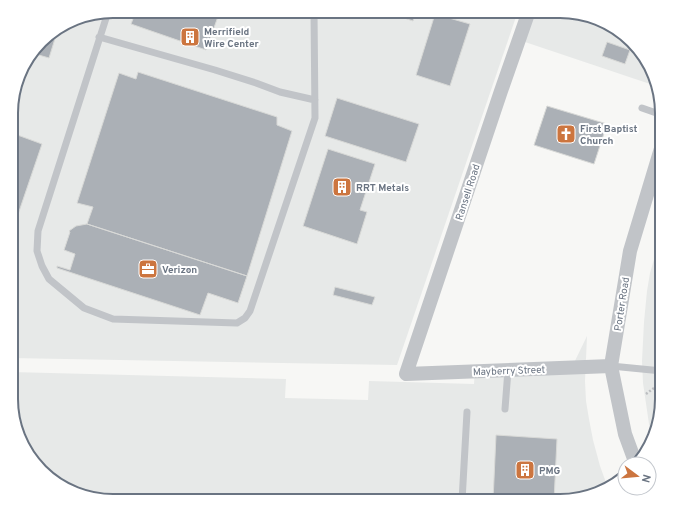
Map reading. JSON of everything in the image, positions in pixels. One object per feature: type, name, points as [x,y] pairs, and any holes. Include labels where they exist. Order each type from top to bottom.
[{"type":"street","name":"Ransell Road","points":[[406,374],[492,116],[527,18]]},
{"type":"street","name":"Porter Road","points":[[633,456],[625,434],[611,366],[630,251],[655,168]]},
{"type":"street","name":"Mayberry Street","points":[[406,374],[611,366]]},
{"type":"lane","points":[[106,19],[38,231],[37,251],[42,266],[50,279],[84,308],[113,319],[237,323],[245,318],[250,311],[315,118],[314,18]]},
{"type":"lane","points":[[100,37],[215,70],[280,92],[315,100]]},
{"type":"lane","points":[[642,108],[655,113]]},
{"type":"lane","points":[[611,366],[655,370]]},
{"type":"lane","points":[[505,409],[508,370]]},
{"type":"lane","points":[[462,494],[467,412]]},
{"type":"path","points":[[646,394],[655,388]]},
{"type":"shaded area","points":[[113,18],[516,18],[397,365],[18,358],[18,113],[21,89],[25,77],[38,55],[50,42],[71,28],[95,20]]},
{"type":"shaded area","points":[[533,18],[566,18],[596,25],[613,34],[627,46],[642,66],[650,84],[525,42]]},
{"type":"shaded area","points":[[655,256],[655,405],[650,429],[643,383],[642,361],[644,322],[650,273]]},
{"type":"shaded area","points":[[587,336],[585,381],[586,401],[593,440],[606,482],[584,491],[560,494],[107,494],[77,487],[60,478],[42,462],[34,452],[25,435],[18,405],[18,372],[286,379],[285,398],[368,400],[369,381],[474,384],[475,367],[572,367]]},
{"type":"building","name":"Merrifield Wire Center","points":[[133,18],[217,18],[206,50],[131,24]]},
{"type":"building","points":[[404,18],[414,18],[413,21]]},
{"type":"building","points":[[434,18],[449,18],[470,24],[450,86],[416,75]]},
{"type":"building","points":[[55,38],[49,58],[38,55]]},
{"type":"building","points":[[607,42],[630,50],[625,64],[602,56]]},
{"type":"building","points":[[138,72],[277,117],[277,125],[292,131],[247,276],[87,224],[93,207],[77,203],[119,73],[136,79]]},
{"type":"building","points":[[337,98],[419,124],[406,162],[325,136]]},
{"type":"building","points":[[547,106],[607,124],[594,164],[534,145]]},
{"type":"building","points":[[18,135],[42,144],[18,214]]},
{"type":"building","name":"RRT Metals","points":[[328,149],[375,164],[360,210],[367,212],[357,244],[303,226]]},
{"type":"building","name":"Verizon","points":[[87,224],[247,276],[238,303],[208,293],[200,315],[57,268],[57,266],[70,270],[75,254],[64,250],[70,232],[69,231],[76,226]]},
{"type":"building","points":[[335,287],[375,297],[372,305],[333,295]]},
{"type":"building","name":"PMG","points":[[496,435],[557,439],[554,494],[493,494]]},
{"type":"place","name":"Merrifield Wire Center","points":[[190,37]]},
{"type":"place","name":"First Baptist Church","points":[[566,134]]},
{"type":"place","name":"RRT Metals","points":[[342,187]]},
{"type":"place","name":"Verizon","points":[[148,269]]},
{"type":"place","name":"PMG","points":[[525,470]]}]
